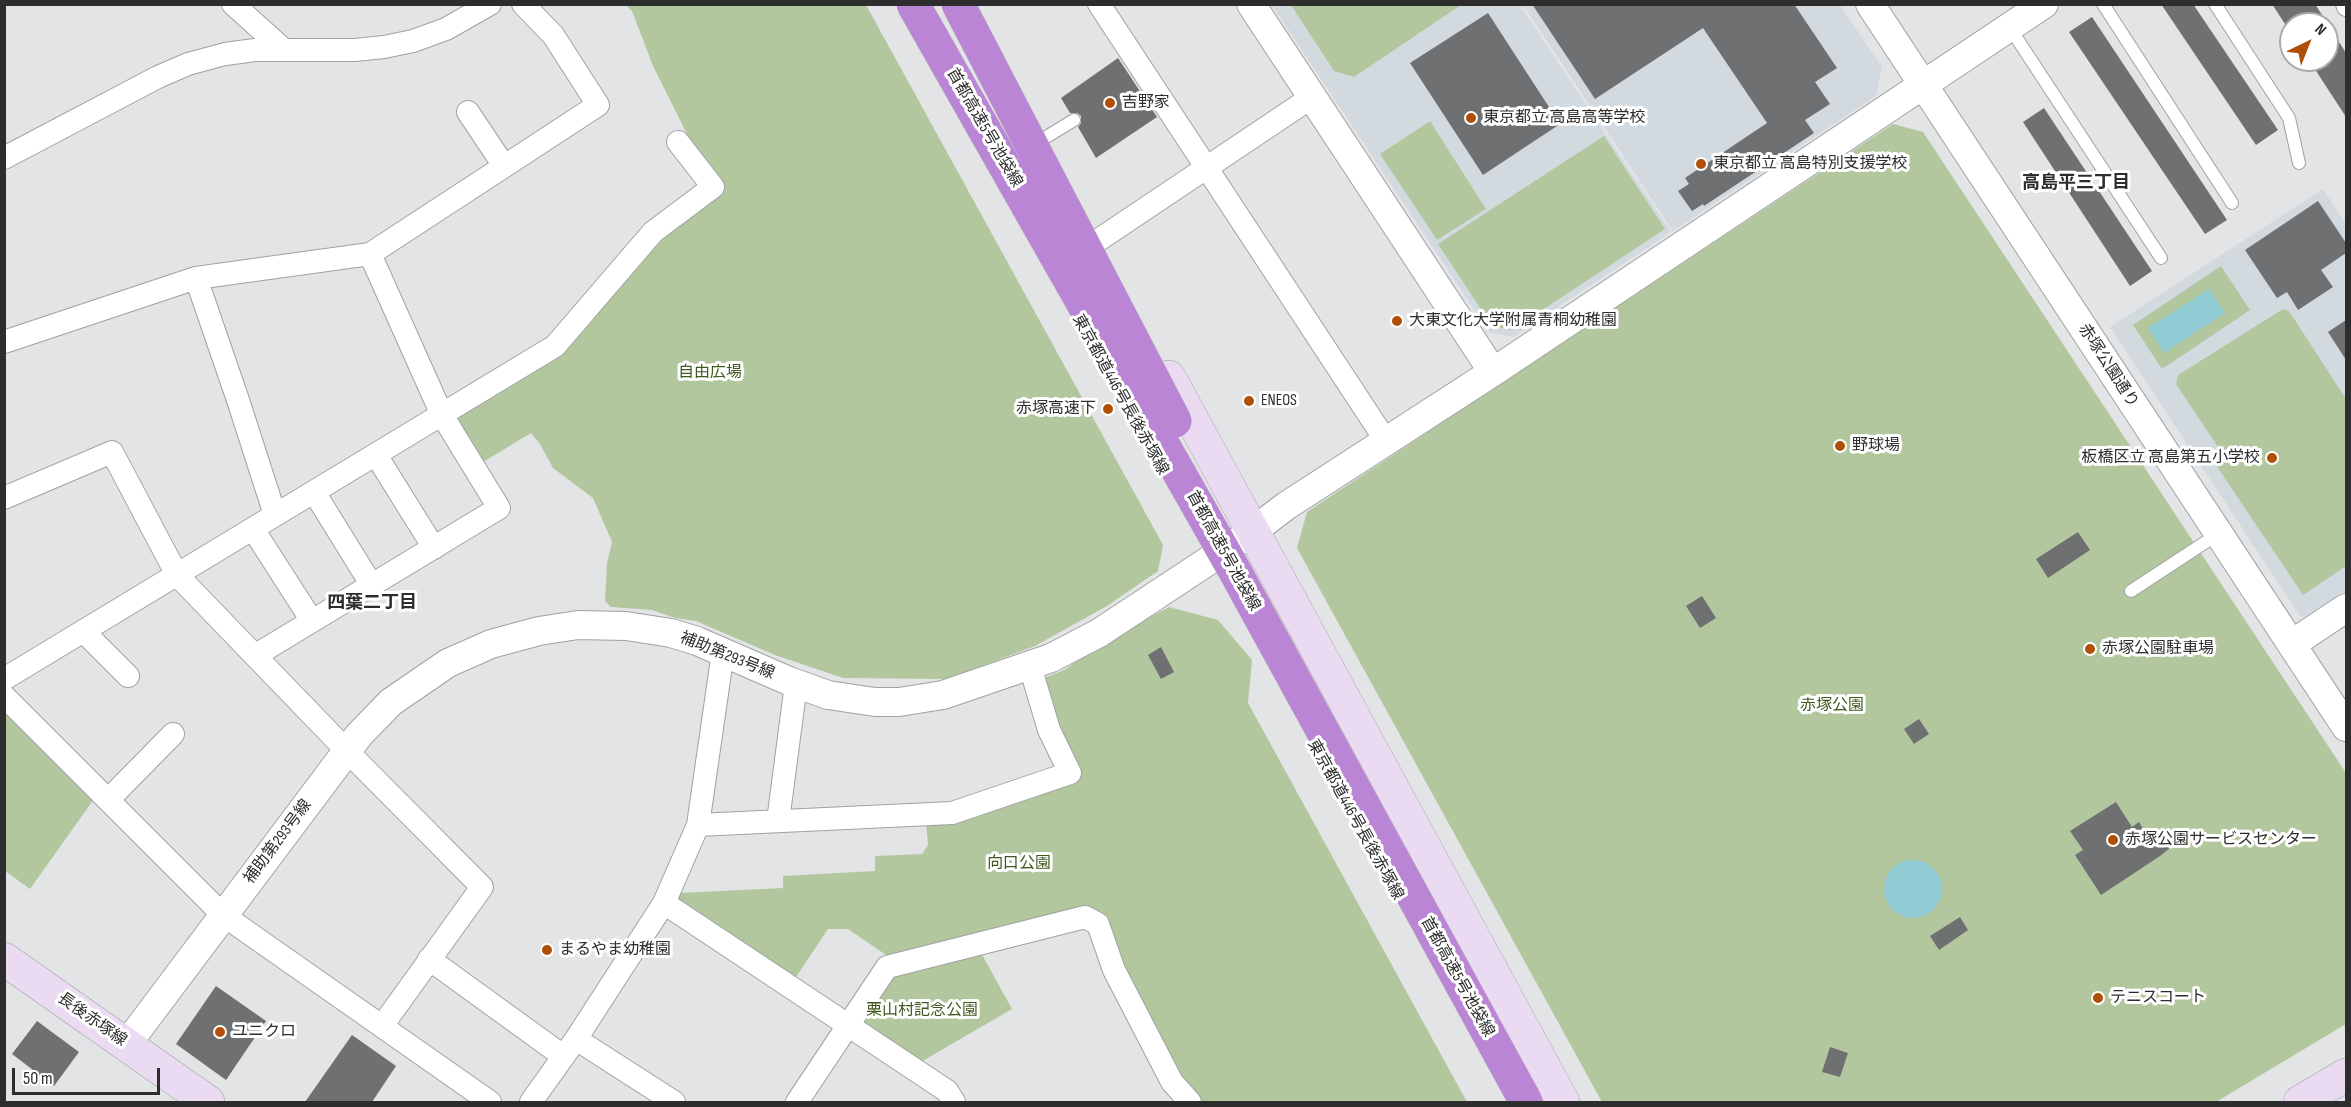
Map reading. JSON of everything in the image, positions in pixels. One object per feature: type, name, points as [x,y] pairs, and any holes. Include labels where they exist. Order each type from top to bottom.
[{"type":"highway","name":"首都高速5号池袋線","points":[[913,4],[1236,573],[1526,1102]]},
{"type":"highway","name":"首都高速5号池袋線","points":[[958,4],[1241,546],[1543,1102]]},
{"type":"main road","name":"東京都道446号長後赤塚線","points":[[902,4],[1212,558],[1509,1102]]},
{"type":"main road","points":[[970,4],[1252,532],[1563,1102]]},
{"type":"main road","name":"長後赤塚線","points":[[4,959],[208,1102]]},
{"type":"main road","points":[[2301,1102],[2346,1075]]},
{"type":"street","points":[[233,4],[284,50]]},
{"type":"street","points":[[4,158],[158,77],[188,64],[225,54],[284,50],[355,50],[413,40],[446,29],[490,4]]},
{"type":"street","points":[[4,342],[196,278],[370,254],[598,105],[553,35],[523,4]]},
{"type":"street","points":[[1099,4],[1205,169],[1386,441]]},
{"type":"street","points":[[1251,4],[1493,372]]},
{"type":"street","name":"赤塚公園通り","points":[[1870,4],[2346,727]]},
{"type":"street","name":"補助第293号線","points":[[127,1044],[347,751],[374,719],[409,689],[469,653],[514,636],[578,626],[618,626],[671,633],[828,695],[899,702],[943,695],[1030,666],[1075,647],[1099,633],[1252,532],[1286,506],[1493,372],[2010,28],[2038,6]]},
{"type":"street","points":[[1097,241],[1312,97]]},
{"type":"street","points":[[468,112],[504,166]]},
{"type":"street","points":[[4,679],[555,346],[653,232],[713,187],[678,142]]},
{"type":"street","points":[[255,655],[499,508],[442,415],[370,254]]},
{"type":"street","points":[[196,278],[275,515]]},
{"type":"street","points":[[4,498],[112,453],[177,575],[482,887],[382,1026]]},
{"type":"street","points":[[376,455],[434,548]]},
{"type":"street","points":[[314,492],[371,584]]},
{"type":"street","points":[[253,529],[312,621]]},
{"type":"street","points":[[2292,644],[2346,608]]},
{"type":"street","points":[[83,631],[128,676]]},
{"type":"street","points":[[539,1100],[569,1047],[664,903],[698,825],[723,652]]},
{"type":"street","points":[[698,825],[952,813],[1070,773],[1049,730],[1030,666]]},
{"type":"street","points":[[778,821],[796,684]]},
{"type":"street","points":[[4,696],[223,915],[490,1102]]},
{"type":"street","points":[[108,800],[173,734]]},
{"type":"street","points":[[664,903],[947,1091],[954,1102]]},
{"type":"street","points":[[798,1102],[887,967],[1085,917],[1098,924],[1114,970],[1172,1082],[1190,1102]]},
{"type":"street","points":[[429,959],[569,1047],[674,1102]]},
{"type":"lane","points":[[2103,4],[2232,203]]},
{"type":"lane","points":[[2215,4],[2289,118],[2299,163]]},
{"type":"lane","points":[[2010,28],[2161,258]]},
{"type":"lane","points":[[1043,139],[1074,120]]},
{"type":"lane","points":[[2132,591],[2218,534]]},
{"type":"shaded area","name":"東京都立 高島高等学校","points":[[1272,5],[1520,5],[1671,232],[1513,337],[1489,332]]},
{"type":"shaded area","name":"東京都立 高島特別支援学校","points":[[1523,5],[1840,5],[1882,67],[1876,96],[1673,231]]},
{"type":"shaded area","name":"板橋区立 高島第五小学校","points":[[2323,189],[2346,224],[2346,590],[2305,617],[2300,616],[2110,327]]},
{"type":"green space","name":"自由広場","points":[[626,5],[866,5],[1163,545],[1158,571],[1107,606],[1035,646],[947,679],[843,678],[775,655],[696,621],[675,618],[652,610],[611,607],[605,601],[607,563],[612,542],[593,498],[553,468],[531,433],[483,462],[458,422],[460,414],[557,354],[669,229],[725,186],[690,140],[653,66],[632,11]]},
{"type":"green space","points":[[1291,5],[1461,5],[1354,77],[1334,71]]},
{"type":"green space","points":[[1430,121],[1486,209],[1437,240],[1380,154]]},
{"type":"green space","name":"赤塚公園","points":[[1893,124],[1923,132],[2346,773],[2346,1024],[2216,1102],[1602,1102],[1297,548],[1307,512]]},
{"type":"green space","points":[[1604,136],[1665,229],[1512,330],[1492,326],[1438,244]]},
{"type":"green space","points":[[2221,266],[2250,310],[2162,369],[2133,325]]},
{"type":"green space","points":[[2283,309],[2289,311],[2346,399],[2346,566],[2303,595],[2212,459],[2222,453],[2176,384],[2178,375]]},
{"type":"green space","name":"向口公園","points":[[1169,607],[1218,620],[1252,660],[1248,703],[1467,1102],[1203,1102],[1179,1079],[1124,967],[1106,920],[889,957],[848,929],[828,929],[794,980],[678,902],[679,893],[783,888],[783,876],[875,871],[875,856],[922,854],[928,845],[926,822],[1042,791],[1082,776],[1059,730],[1044,678],[1064,670],[1105,641]]},
{"type":"green space","points":[[4,710],[94,799],[30,889],[5,871]]},
{"type":"green space","name":"栗山村記念公園","points":[[980,951],[1012,1009],[919,1063],[865,1027],[863,1018],[893,976]]},
{"type":"water","points":[[2209,289],[2225,313],[2164,353],[2148,328]]},
{"type":"water","points":[[1913,860],[1924,862],[1937,873],[1942,889],[1940,900],[1929,913],[1913,918],[1902,916],[1889,905],[1884,889],[1886,878],[1897,865]]},
{"type":"building","points":[[1532,4],[1794,4],[1837,68],[1815,82],[1830,104],[1805,120],[1814,133],[1704,206],[1703,204],[1692,211],[1678,191],[1689,184],[1685,178],[1767,123],[1703,28],[1595,99]]},
{"type":"building","points":[[2161,4],[2193,4],[2278,130],[2256,145]]},
{"type":"building","points":[[2272,4],[2315,4],[2320,12],[2279,12],[2279,15]]},
{"type":"building","points":[[1488,13],[1560,124],[1483,175],[1410,63]]},
{"type":"building","points":[[2092,17],[2227,220],[2205,234],[2069,32]]},
{"type":"building","points":[[2339,42],[2346,53],[2346,117],[2317,72],[2339,72]]},
{"type":"building","name":"吉野家","points":[[1118,58],[1157,117],[1096,158],[1078,127],[1081,123],[1081,116],[1077,113],[1070,113],[1061,98]]},
{"type":"building","points":[[2044,108],[2152,271],[2130,286],[2023,122]]},
{"type":"building","points":[[2318,201],[2346,243],[2346,253],[2321,270],[2333,287],[2298,310],[2287,292],[2277,298],[2245,250]]},
{"type":"building","points":[[2346,320],[2346,360],[2328,332]]},
{"type":"building","points":[[2078,532],[2090,550],[2048,578],[2036,559]]},
{"type":"building","points":[[1702,596],[1716,618],[1700,628],[1686,606]]},
{"type":"building","points":[[1161,647],[1174,672],[1161,679],[1148,655]]},
{"type":"building","points":[[1919,719],[1929,734],[1914,744],[1904,729]]},
{"type":"building","name":"赤塚公園サービスセンター","points":[[2116,802],[2132,827],[2139,822],[2150,840],[2166,828],[2176,843],[2101,895],[2075,855],[2083,850],[2070,831]]},
{"type":"building","points":[[1960,917],[1968,930],[1939,950],[1930,936]]},
{"type":"building","points":[[216,986],[266,1021],[226,1080],[176,1044]]},
{"type":"building","points":[[37,1021],[79,1052],[54,1086],[12,1054]]},
{"type":"building","points":[[352,1035],[396,1066],[372,1102],[305,1102]]},
{"type":"building","points":[[1830,1047],[1848,1053],[1840,1077],[1822,1072]]},
{"type":"place","name":"吉野家","points":[[1110,103]]},
{"type":"place","name":"東京都立 高島高等学校","points":[[1471,118]]},
{"type":"place","name":"東京都立 高島特別支援学校","points":[[1701,164]]},
{"type":"place","name":"大東文化大学附属青桐幼稚園","points":[[1397,321]]},
{"type":"place","name":"ENEOS","points":[[1249,401]]},
{"type":"place","name":"赤塚高速下","points":[[1108,409]]},
{"type":"place","name":"野球場","points":[[1840,446]]},
{"type":"place","name":"板橋区立 高島第五小学校","points":[[2272,458]]},
{"type":"place","name":"赤塚公園駐車場","points":[[2090,649]]},
{"type":"place","name":"赤塚公園サービスセンター","points":[[2113,840]]},
{"type":"place","name":"まるやま幼稚園","points":[[547,950]]},
{"type":"place","name":"テニスコート","points":[[2098,998]]},
{"type":"place","name":"ユニクロ","points":[[220,1032]]},
{"type":"district","name":"高島平三丁目","points":[[2076,183]]},
{"type":"district","name":"四葉二丁目","points":[[372,603]]}]
